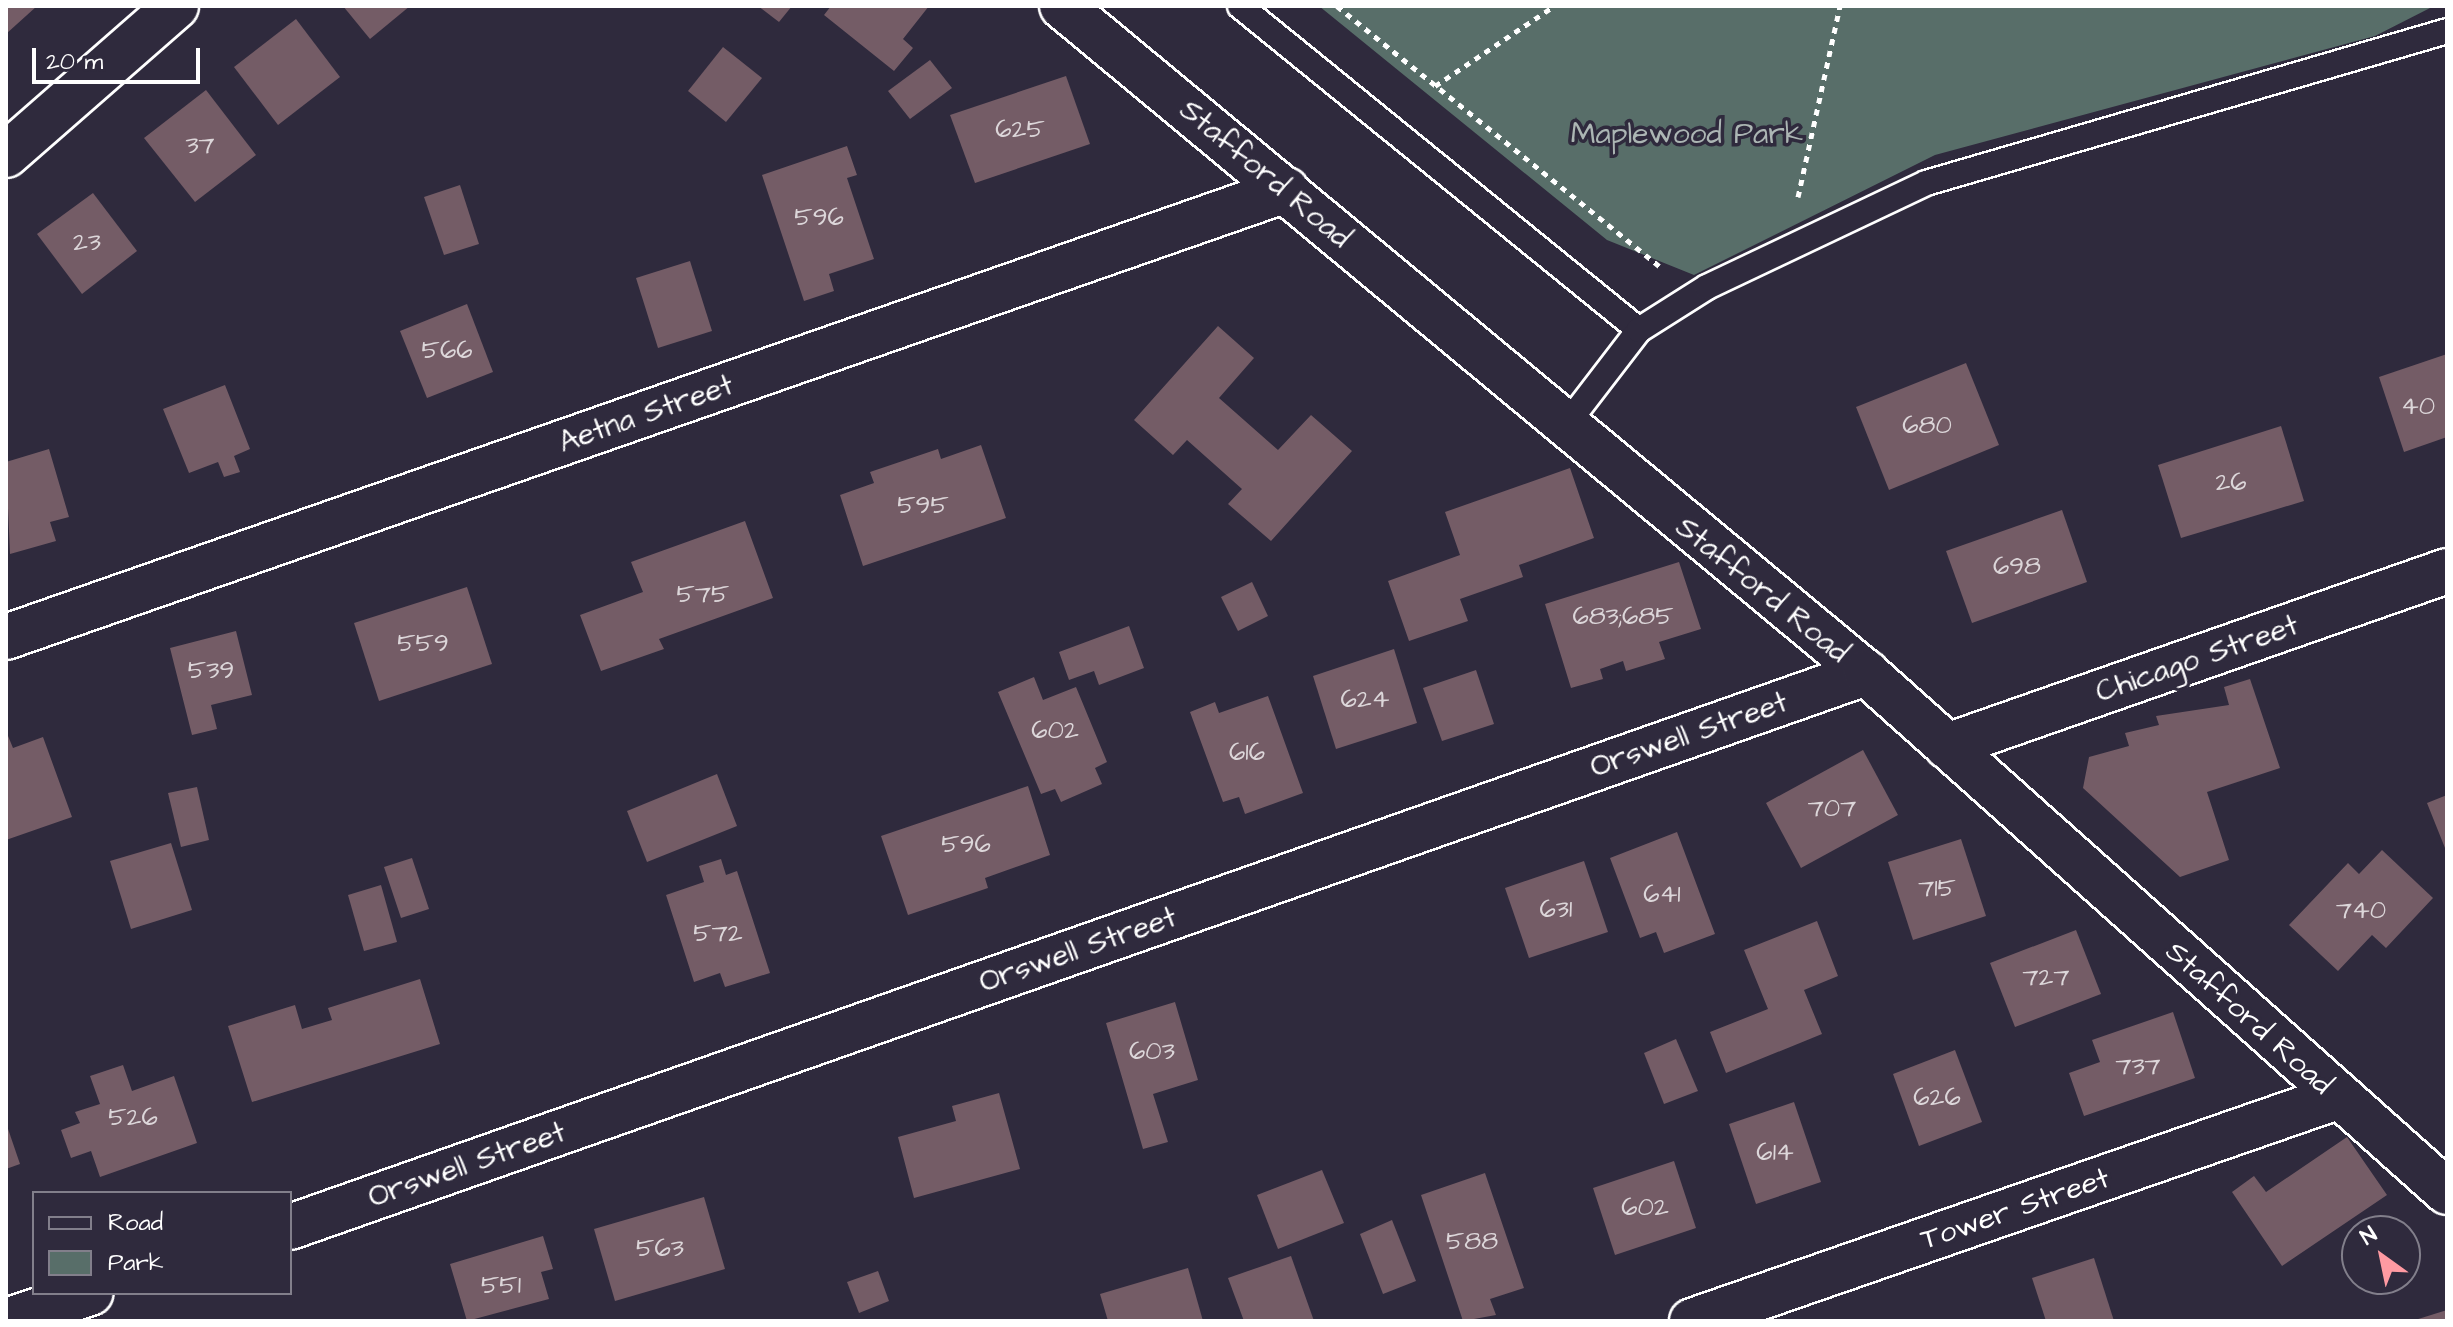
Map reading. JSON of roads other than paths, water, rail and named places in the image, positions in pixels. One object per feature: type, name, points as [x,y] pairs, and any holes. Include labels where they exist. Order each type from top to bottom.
[{"type":"street","points":[[6,155],[176,6]]},
{"type":"street","name":"Stafford Road","points":[[1062,6],[1286,190],[1563,429],[1866,673],[2337,1097],[2447,1192]]},
{"type":"street","name":"Aetna Street","points":[[6,637],[1286,190]]},
{"type":"street","name":"Chicago Street","points":[[1947,746],[2447,571]]},
{"type":"street","name":"Orswell Street","points":[[292,1226],[1866,673]]},
{"type":"street","name":"Tower Street","points":[[1692,1321],[2337,1097]]},
{"type":"street","points":[[6,1321],[84,1295]]},
{"type":"lane","points":[[1240,6],[1639,330]]},
{"type":"lane","points":[[1563,429],[1639,330],[1690,298],[1926,183],[2447,31]]},
{"type":"park label","name":"Maplewood Park","points":[[1687,134]]}]
